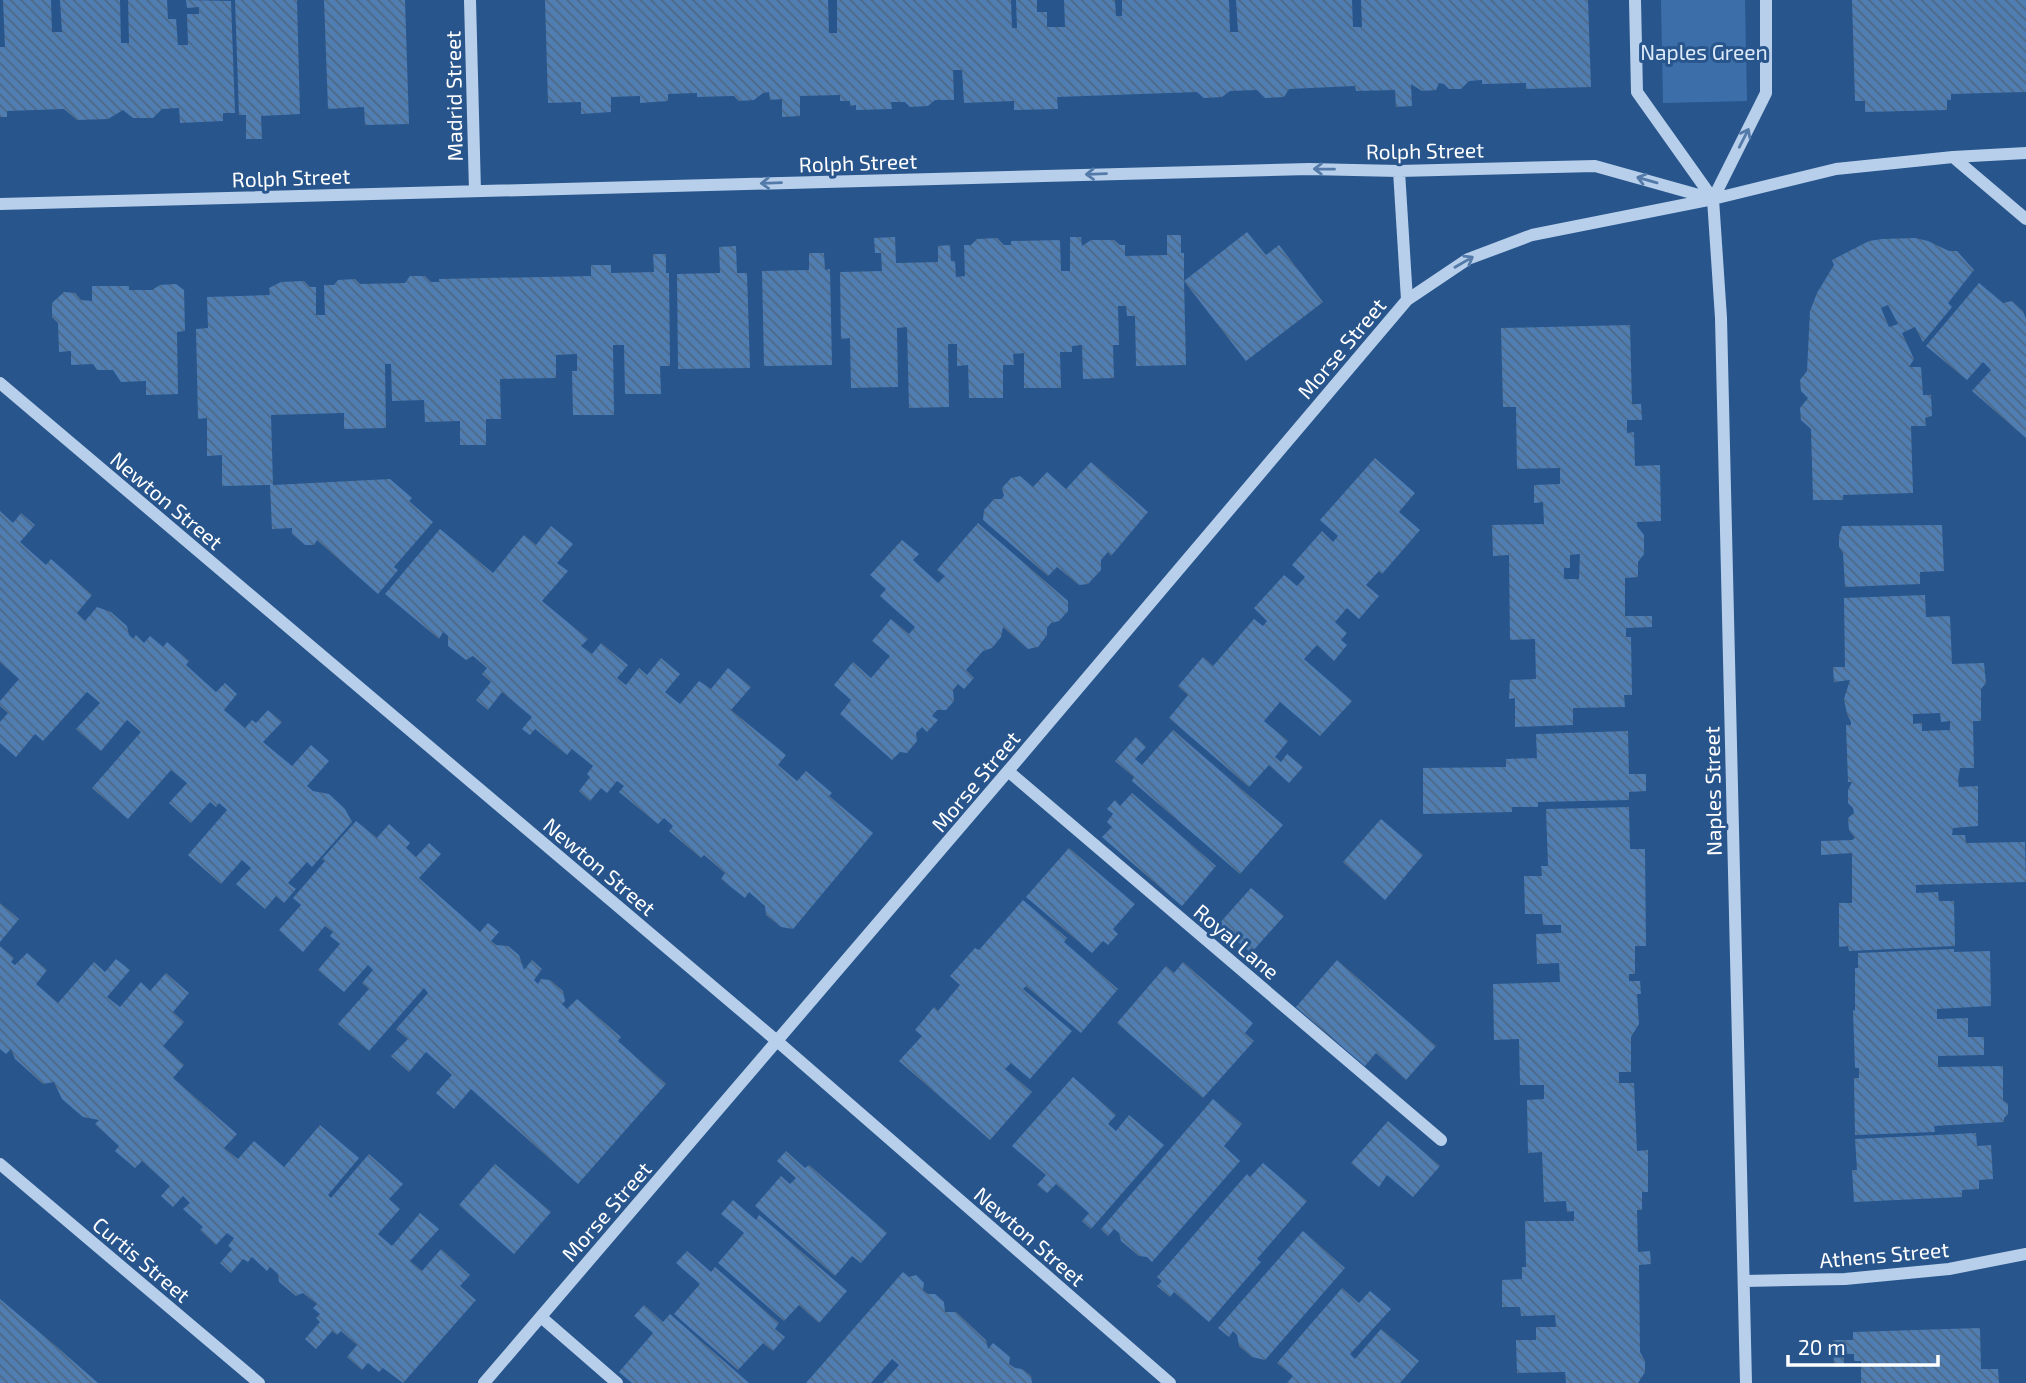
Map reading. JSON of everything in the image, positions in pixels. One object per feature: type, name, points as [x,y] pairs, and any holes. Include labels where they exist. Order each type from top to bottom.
[{"type":"street","name":"Madrid Street","points":[[470,0],[475,191]]},
{"type":"street","points":[[1635,0],[1637,92],[1713,199],[1766,93],[1766,0]]},
{"type":"street","name":"Rolph Street","points":[[1407,300],[1468,259],[1532,235],[1713,199],[1836,169],[1953,157],[2026,153]]},
{"type":"street","points":[[1953,157],[2026,219]]},
{"type":"street","name":"Rolph Street","points":[[0,204],[1309,169],[1399,171],[1595,166],[1713,199]]},
{"type":"street","name":"Morse Street","points":[[484,1383],[1407,300],[1399,171]]},
{"type":"street","name":"Naples Street","points":[[1713,199],[1721,318],[1746,1383]]},
{"type":"street","name":"Newton Street","points":[[0,383],[777,1041],[1170,1383]]},
{"type":"street","name":"Royal Lane","points":[[1008,771],[1441,1140]]},
{"type":"street","name":"Curtis Street","points":[[0,1164],[259,1383]]},
{"type":"street","name":"Athens Street","points":[[1744,1281],[1871,1276],[1949,1269],[2026,1254]]},
{"type":"street","points":[[541,1317],[617,1383]]},
{"type":"green space","name":"Naples Green","points":[[1661,0],[1745,0],[1747,101],[1663,103]]},
{"type":"building","points":[[3,0],[51,0],[52,32],[62,32],[60,0],[120,0],[121,43],[129,43],[128,0],[167,0],[168,19],[176,19],[178,45],[188,45],[187,14],[199,14],[199,7],[187,8],[186,0],[231,1],[235,113],[223,113],[223,121],[180,123],[179,108],[162,109],[153,118],[133,118],[123,110],[108,119],[77,120],[64,109],[7,111],[7,117],[0,117],[0,47],[5,47]]},
{"type":"building","points":[[235,0],[297,0],[300,114],[261,116],[262,139],[246,139],[246,115],[239,115]]},
{"type":"building","points":[[324,0],[405,0],[409,124],[365,125],[364,107],[328,109]]},
{"type":"building","points":[[545,0],[828,0],[829,33],[837,33],[837,0],[1011,0],[1012,28],[1017,28],[1016,0],[1037,0],[1037,12],[1047,12],[1047,27],[1065,27],[1064,0],[1115,0],[1116,16],[1122,16],[1122,0],[1229,0],[1230,32],[1238,32],[1236,0],[1352,0],[1353,27],[1362,27],[1361,0],[1588,0],[1591,87],[1526,89],[1526,83],[1482,84],[1482,80],[1469,81],[1461,89],[1449,89],[1439,83],[1436,90],[1422,91],[1411,84],[1412,106],[1396,107],[1395,90],[1356,91],[1355,86],[1289,89],[1284,97],[1265,98],[1257,90],[1230,91],[1222,97],[1204,98],[1197,92],[1057,97],[1058,109],[1014,110],[1014,101],[964,103],[962,70],[953,70],[954,100],[935,100],[928,106],[910,107],[905,102],[891,102],[892,109],[856,110],[856,105],[850,106],[850,101],[840,101],[840,95],[800,96],[800,116],[782,117],[782,99],[770,100],[769,92],[754,100],[739,101],[734,96],[697,97],[697,93],[668,94],[668,101],[640,103],[640,96],[611,97],[611,112],[581,114],[581,102],[548,103]]},
{"type":"building","points":[[1852,0],[2026,0],[2026,92],[1951,94],[1951,100],[1947,100],[1947,110],[1865,112],[1865,101],[1855,101]]},
{"type":"building","points":[[1247,232],[1266,255],[1279,245],[1323,302],[1246,361],[1184,281]]},
{"type":"building","points":[[1167,235],[1181,235],[1181,253],[1184,253],[1186,365],[1136,366],[1135,316],[1127,316],[1126,306],[1118,306],[1119,345],[1113,345],[1114,378],[1083,379],[1082,345],[1072,346],[1072,352],[1060,352],[1061,388],[1024,388],[1024,353],[1013,354],[1014,365],[1003,365],[1003,398],[969,398],[968,365],[957,366],[957,344],[948,344],[949,407],[909,408],[907,327],[897,328],[898,387],[851,388],[850,338],[841,339],[840,272],[882,271],[881,253],[875,253],[874,238],[895,237],[896,263],[938,262],[938,246],[950,245],[956,277],[965,276],[964,245],[971,245],[977,239],[997,238],[1004,245],[1011,245],[1011,241],[1060,240],[1061,271],[1070,271],[1070,237],[1081,237],[1082,246],[1091,240],[1114,240],[1125,245],[1125,256],[1167,255]]},
{"type":"building","points":[[1915,238],[1928,241],[1949,251],[1957,251],[1974,270],[1948,303],[1952,307],[1923,342],[1915,327],[1902,333],[1914,359],[1909,367],[1921,367],[1923,395],[1931,395],[1932,416],[1925,418],[1926,426],[1911,426],[1913,493],[1843,495],[1843,500],[1813,500],[1811,429],[1801,420],[1800,408],[1808,398],[1801,391],[1800,380],[1807,371],[1810,311],[1817,293],[1834,265],[1832,260],[1869,241]],"holes":[[[1888,305],[1898,324],[1889,327],[1881,308]]]},
{"type":"building","points":[[736,246],[737,273],[747,273],[750,368],[678,369],[677,274],[720,273],[719,247]]},
{"type":"building","points":[[809,253],[824,253],[825,270],[830,269],[832,365],[764,366],[762,271],[809,270]]},
{"type":"building","points":[[653,254],[666,254],[666,273],[669,273],[670,366],[660,366],[661,394],[625,394],[624,345],[613,345],[614,415],[573,415],[572,371],[577,371],[577,354],[556,355],[556,378],[500,379],[501,419],[486,419],[486,445],[460,445],[460,421],[425,422],[424,400],[392,401],[391,364],[385,364],[386,428],[344,429],[344,413],[271,415],[273,485],[390,479],[412,498],[409,501],[433,522],[394,567],[398,570],[378,594],[317,540],[314,545],[305,545],[292,534],[292,528],[272,529],[270,485],[222,486],[222,455],[207,456],[207,418],[198,419],[196,329],[208,328],[207,297],[270,295],[269,288],[281,282],[304,281],[310,287],[316,287],[316,315],[325,315],[324,285],[334,285],[338,280],[355,279],[360,284],[405,283],[410,276],[425,276],[431,282],[439,282],[439,279],[591,276],[591,265],[611,265],[611,273],[654,272]]},
{"type":"building","points":[[1979,283],[2003,303],[2012,301],[2023,311],[2026,319],[2026,438],[1972,391],[1991,370],[1983,362],[1967,380],[1926,346]]},
{"type":"building","points":[[176,284],[184,290],[185,331],[177,332],[178,394],[146,395],[146,381],[121,382],[113,370],[97,370],[93,364],[71,365],[71,351],[59,352],[58,323],[52,317],[52,303],[64,292],[75,293],[81,300],[92,301],[92,286],[129,286],[129,290],[152,290],[160,285]]},
{"type":"building","points":[[1630,325],[1632,404],[1641,404],[1642,420],[1627,420],[1627,433],[1634,432],[1635,466],[1660,465],[1661,521],[1637,522],[1644,535],[1644,554],[1638,562],[1638,577],[1625,578],[1625,616],[1652,616],[1652,627],[1626,628],[1626,637],[1631,637],[1632,695],[1624,695],[1625,707],[1573,708],[1573,725],[1515,727],[1515,698],[1509,699],[1510,680],[1536,679],[1535,639],[1510,640],[1509,555],[1493,556],[1492,525],[1544,524],[1543,502],[1534,503],[1534,485],[1560,484],[1560,468],[1517,469],[1516,407],[1503,407],[1501,328]],"holes":[[[1580,554],[1579,579],[1564,579],[1564,568],[1570,568],[1570,555]]]},
{"type":"building","points":[[1375,458],[1415,493],[1399,512],[1420,530],[1382,574],[1379,571],[1366,585],[1379,596],[1359,619],[1347,608],[1335,622],[1347,633],[1341,640],[1347,645],[1334,661],[1317,645],[1304,659],[1352,701],[1320,736],[1280,702],[1264,721],[1288,741],[1275,757],[1281,762],[1287,754],[1303,767],[1289,783],[1269,765],[1249,787],[1169,718],[1188,695],[1178,686],[1203,657],[1213,666],[1254,619],[1263,626],[1267,621],[1254,608],[1284,575],[1297,586],[1305,577],[1292,565],[1322,531],[1333,542],[1338,536],[1320,520]]},
{"type":"building","points":[[1091,462],[1148,512],[1111,556],[1108,552],[1101,560],[1101,570],[1088,584],[1079,585],[1057,567],[1048,576],[983,520],[984,510],[994,499],[1004,496],[1002,488],[1011,478],[1020,476],[1033,487],[1047,472],[1066,489]]},
{"type":"building","points":[[0,511],[13,523],[21,513],[35,525],[20,542],[46,565],[51,559],[92,595],[77,613],[85,621],[97,607],[111,612],[127,626],[133,639],[136,635],[144,643],[150,636],[163,647],[167,642],[189,661],[186,665],[216,692],[225,683],[237,694],[224,710],[245,728],[252,720],[256,723],[268,710],[282,722],[263,742],[292,766],[311,745],[329,761],[307,786],[313,791],[329,794],[345,809],[352,822],[312,867],[307,862],[288,883],[296,889],[284,903],[276,896],[265,909],[236,884],[251,868],[242,860],[221,884],[188,855],[227,810],[219,803],[216,807],[210,802],[191,823],[169,803],[187,783],[171,770],[128,819],[92,788],[141,732],[127,720],[101,751],[76,729],[100,703],[87,692],[43,741],[35,734],[16,757],[0,743],[0,722],[8,713],[0,706],[0,701],[19,679],[0,662]]},
{"type":"building","points":[[978,523],[1068,601],[1068,611],[1059,621],[1051,623],[1047,628],[1047,635],[1038,647],[1028,649],[1003,627],[1001,637],[992,648],[983,651],[966,670],[974,678],[964,689],[958,684],[953,690],[954,701],[946,710],[937,710],[932,716],[938,720],[927,732],[922,727],[916,733],[917,741],[907,753],[900,752],[892,760],[840,714],[851,700],[834,685],[853,662],[871,678],[890,656],[872,641],[891,619],[909,634],[915,627],[880,596],[886,589],[870,575],[902,540],[919,554],[913,560],[938,583],[945,576],[937,570]]},
{"type":"building","points":[[1942,525],[1944,571],[1920,572],[1920,584],[1845,587],[1843,553],[1839,547],[1842,526]]},
{"type":"building","points":[[551,526],[573,544],[557,563],[568,571],[542,601],[588,639],[581,646],[592,654],[601,643],[628,665],[617,678],[626,685],[639,668],[647,675],[661,658],[680,674],[665,692],[680,704],[699,681],[711,689],[728,668],[751,687],[731,710],[786,755],[778,765],[797,781],[806,771],[832,793],[829,796],[873,833],[793,929],[781,927],[766,915],[765,906],[749,892],[745,898],[721,879],[725,873],[704,855],[701,858],[669,831],[673,826],[664,818],[658,824],[619,792],[624,786],[617,781],[607,793],[601,788],[590,801],[579,791],[590,777],[587,774],[593,766],[572,749],[567,755],[535,729],[530,735],[522,729],[532,717],[502,692],[488,710],[476,700],[491,682],[482,674],[487,668],[473,656],[466,660],[448,646],[448,636],[443,632],[439,639],[385,594],[440,529],[493,573],[524,535],[536,545]]},
{"type":"building","points":[[1925,595],[1926,617],[1950,616],[1952,664],[1984,663],[1986,683],[1981,689],[1981,721],[1973,721],[1974,768],[1960,768],[1958,779],[1959,787],[1978,786],[1978,826],[1953,828],[1952,835],[1965,835],[1966,843],[2025,842],[2026,882],[1916,885],[1916,893],[1938,892],[1939,901],[1954,901],[1955,946],[1849,951],[1848,946],[1839,947],[1839,903],[1852,903],[1852,853],[1821,855],[1821,841],[1855,838],[1849,830],[1848,818],[1854,813],[1848,803],[1848,790],[1852,782],[1848,782],[1846,725],[1851,725],[1851,722],[1844,699],[1850,680],[1834,682],[1833,667],[1845,667],[1844,598]],"holes":[[[1940,713],[1941,722],[1950,721],[1950,730],[1922,731],[1922,723],[1913,724],[1913,714]]]},
{"type":"building","points":[[1173,730],[1283,825],[1240,874],[1132,781],[1134,777],[1115,761],[1136,737],[1146,747],[1135,759],[1142,765]]},
{"type":"building","points":[[1628,731],[1629,774],[1646,774],[1646,791],[1629,792],[1629,800],[1538,802],[1538,807],[1512,807],[1512,812],[1423,814],[1423,768],[1506,767],[1506,759],[1537,758],[1536,734]]},
{"type":"building","points":[[1132,793],[1216,866],[1182,906],[1102,837],[1112,827],[1107,822],[1113,814],[1107,809],[1115,800],[1120,806]]},
{"type":"building","points":[[1629,807],[1630,849],[1645,849],[1646,946],[1635,946],[1635,974],[1629,974],[1629,981],[1640,981],[1641,994],[1637,994],[1639,1024],[1631,1037],[1631,1072],[1619,1072],[1619,1083],[1634,1083],[1637,1151],[1648,1150],[1648,1192],[1642,1192],[1642,1210],[1637,1210],[1638,1252],[1650,1251],[1651,1264],[1639,1265],[1640,1352],[1645,1361],[1645,1372],[1638,1383],[1566,1383],[1565,1372],[1517,1373],[1516,1340],[1536,1340],[1536,1327],[1556,1327],[1555,1315],[1521,1316],[1520,1307],[1502,1307],[1502,1280],[1522,1279],[1522,1267],[1526,1267],[1525,1221],[1574,1221],[1574,1211],[1567,1212],[1566,1201],[1544,1202],[1542,1152],[1528,1153],[1527,1100],[1544,1099],[1544,1085],[1520,1085],[1519,1039],[1494,1040],[1493,984],[1560,982],[1559,963],[1537,964],[1536,934],[1561,933],[1561,925],[1543,925],[1542,914],[1525,914],[1524,876],[1542,876],[1541,866],[1548,866],[1546,809]]},
{"type":"building","points":[[1381,819],[1423,855],[1385,900],[1343,862]]},
{"type":"building","points":[[356,821],[377,838],[389,824],[410,843],[406,848],[416,857],[429,843],[441,854],[419,878],[480,932],[488,923],[499,932],[491,941],[496,945],[508,946],[519,955],[524,970],[532,960],[542,969],[534,980],[538,984],[541,979],[550,980],[563,991],[565,1001],[562,1004],[567,1009],[577,999],[621,1037],[618,1041],[666,1084],[578,1184],[471,1089],[454,1109],[436,1093],[452,1075],[426,1052],[409,1072],[391,1056],[408,1039],[396,1029],[428,993],[424,988],[369,1051],[338,1024],[369,989],[362,983],[373,970],[368,965],[344,992],[318,970],[340,944],[330,936],[333,932],[325,926],[303,952],[279,930],[301,905],[293,898],[325,861],[322,859]]},
{"type":"building","points":[[1069,848],[1135,904],[1113,929],[1118,934],[1108,945],[1103,941],[1092,953],[1026,897]]},
{"type":"building","points":[[1251,888],[1284,916],[1251,953],[1218,925]]},
{"type":"building","points":[[1023,900],[1067,938],[1064,942],[1118,989],[1081,1033],[1026,986],[1023,989],[1072,1031],[1030,1079],[1011,1063],[1005,1069],[1032,1092],[990,1140],[899,1061],[922,1036],[915,1030],[934,1007],[938,1011],[960,985],[950,976],[975,948],[979,950]]},
{"type":"building","points":[[0,903],[19,919],[0,942]]},
{"type":"building","points":[[0,946],[14,958],[11,962],[15,965],[27,953],[47,970],[36,984],[58,1003],[94,962],[105,972],[116,959],[130,970],[107,997],[120,1007],[141,982],[150,991],[166,973],[189,993],[173,1012],[184,1022],[163,1046],[184,1065],[173,1078],[237,1134],[224,1148],[238,1159],[254,1141],[284,1167],[320,1125],[359,1158],[328,1195],[331,1198],[369,1154],[403,1184],[389,1199],[400,1209],[378,1234],[392,1246],[420,1213],[439,1229],[410,1261],[422,1271],[441,1249],[470,1275],[460,1286],[476,1300],[403,1383],[383,1368],[379,1372],[368,1363],[362,1370],[347,1357],[357,1345],[341,1331],[337,1335],[332,1331],[316,1349],[305,1339],[320,1322],[316,1318],[320,1314],[313,1308],[317,1304],[303,1293],[296,1296],[279,1282],[278,1274],[270,1267],[267,1271],[252,1257],[248,1262],[243,1259],[231,1273],[220,1263],[232,1249],[228,1246],[234,1238],[227,1233],[216,1245],[200,1230],[203,1227],[183,1209],[190,1203],[183,1196],[173,1207],[161,1196],[170,1186],[142,1161],[135,1168],[115,1151],[119,1146],[95,1124],[99,1120],[83,1117],[62,1099],[54,1082],[43,1084],[15,1059],[11,1049],[6,1054],[0,1049]]},
{"type":"building","points":[[1954,949],[1954,952],[1990,951],[1991,1006],[1937,1009],[1937,1019],[1968,1018],[1968,1037],[1984,1037],[1984,1055],[1938,1056],[1938,1067],[2003,1066],[2003,1100],[2008,1104],[2008,1114],[2004,1122],[1934,1126],[1935,1132],[1855,1135],[1854,1078],[1859,1078],[1859,1068],[1855,1068],[1853,1010],[1855,1011],[1855,968],[1858,968],[1858,953]]},
{"type":"building","points":[[1337,960],[1436,1046],[1406,1080],[1376,1053],[1365,1066],[1296,1007]]},
{"type":"building","points":[[1183,962],[1253,1023],[1245,1033],[1254,1041],[1203,1098],[1117,1023],[1166,966],[1174,973]]},
{"type":"building","points":[[1073,1077],[1116,1115],[1108,1124],[1116,1131],[1129,1115],[1164,1145],[1091,1229],[1082,1221],[1089,1213],[1056,1184],[1047,1193],[1037,1185],[1046,1175],[1012,1146]]},
{"type":"building","points":[[1213,1099],[1242,1124],[1224,1146],[1240,1161],[1152,1262],[1147,1257],[1139,1256],[1121,1241],[1119,1233],[1114,1229],[1108,1236],[1101,1229]]},
{"type":"building","points":[[1388,1121],[1440,1166],[1413,1197],[1387,1175],[1379,1187],[1351,1163]]},
{"type":"building","points":[[1976,1133],[1977,1146],[1991,1145],[1993,1179],[1979,1180],[1979,1189],[1962,1190],[1962,1197],[1854,1202],[1852,1170],[1857,1170],[1855,1139]]},
{"type":"building","points":[[786,1151],[805,1168],[809,1165],[887,1233],[861,1263],[852,1256],[835,1276],[755,1206],[781,1176],[790,1184],[796,1178],[777,1161]]},
{"type":"building","points":[[1263,1163],[1307,1201],[1257,1259],[1261,1262],[1209,1322],[1174,1292],[1170,1297],[1157,1286],[1162,1281],[1157,1277],[1247,1174],[1250,1177]]},
{"type":"building","points":[[495,1164],[551,1212],[514,1254],[459,1205]]},
{"type":"building","points":[[733,1200],[756,1220],[759,1215],[847,1291],[819,1323],[799,1305],[784,1321],[718,1263],[744,1233],[721,1214]]},
{"type":"building","points":[[1303,1231],[1345,1268],[1265,1360],[1252,1357],[1239,1346],[1237,1335],[1233,1331],[1229,1337],[1218,1328]]},
{"type":"building","points":[[687,1251],[711,1272],[715,1267],[779,1323],[775,1329],[785,1337],[773,1351],[763,1343],[738,1370],[674,1314],[700,1284],[676,1263]]},
{"type":"building","points":[[903,1272],[909,1277],[916,1275],[924,1283],[923,1290],[928,1294],[935,1294],[944,1302],[945,1312],[956,1312],[986,1340],[988,1349],[993,1343],[1010,1357],[1009,1364],[1031,1376],[1032,1383],[883,1383],[899,1365],[892,1359],[871,1383],[806,1383]]},
{"type":"building","points":[[1342,1288],[1359,1303],[1370,1291],[1391,1309],[1350,1354],[1355,1359],[1381,1329],[1419,1361],[1400,1383],[1287,1383],[1293,1376],[1277,1363]]},
{"type":"building","points":[[0,1299],[57,1347],[98,1383],[0,1383]]},
{"type":"building","points":[[644,1305],[663,1322],[670,1314],[749,1383],[632,1383],[619,1372],[653,1333],[634,1316]]},
{"type":"building","points":[[1980,1328],[1981,1369],[1998,1369],[1999,1383],[1861,1383],[1861,1361],[1854,1361],[1854,1354],[1844,1354],[1844,1367],[1834,1367],[1833,1340],[1853,1340],[1853,1332]]}]
